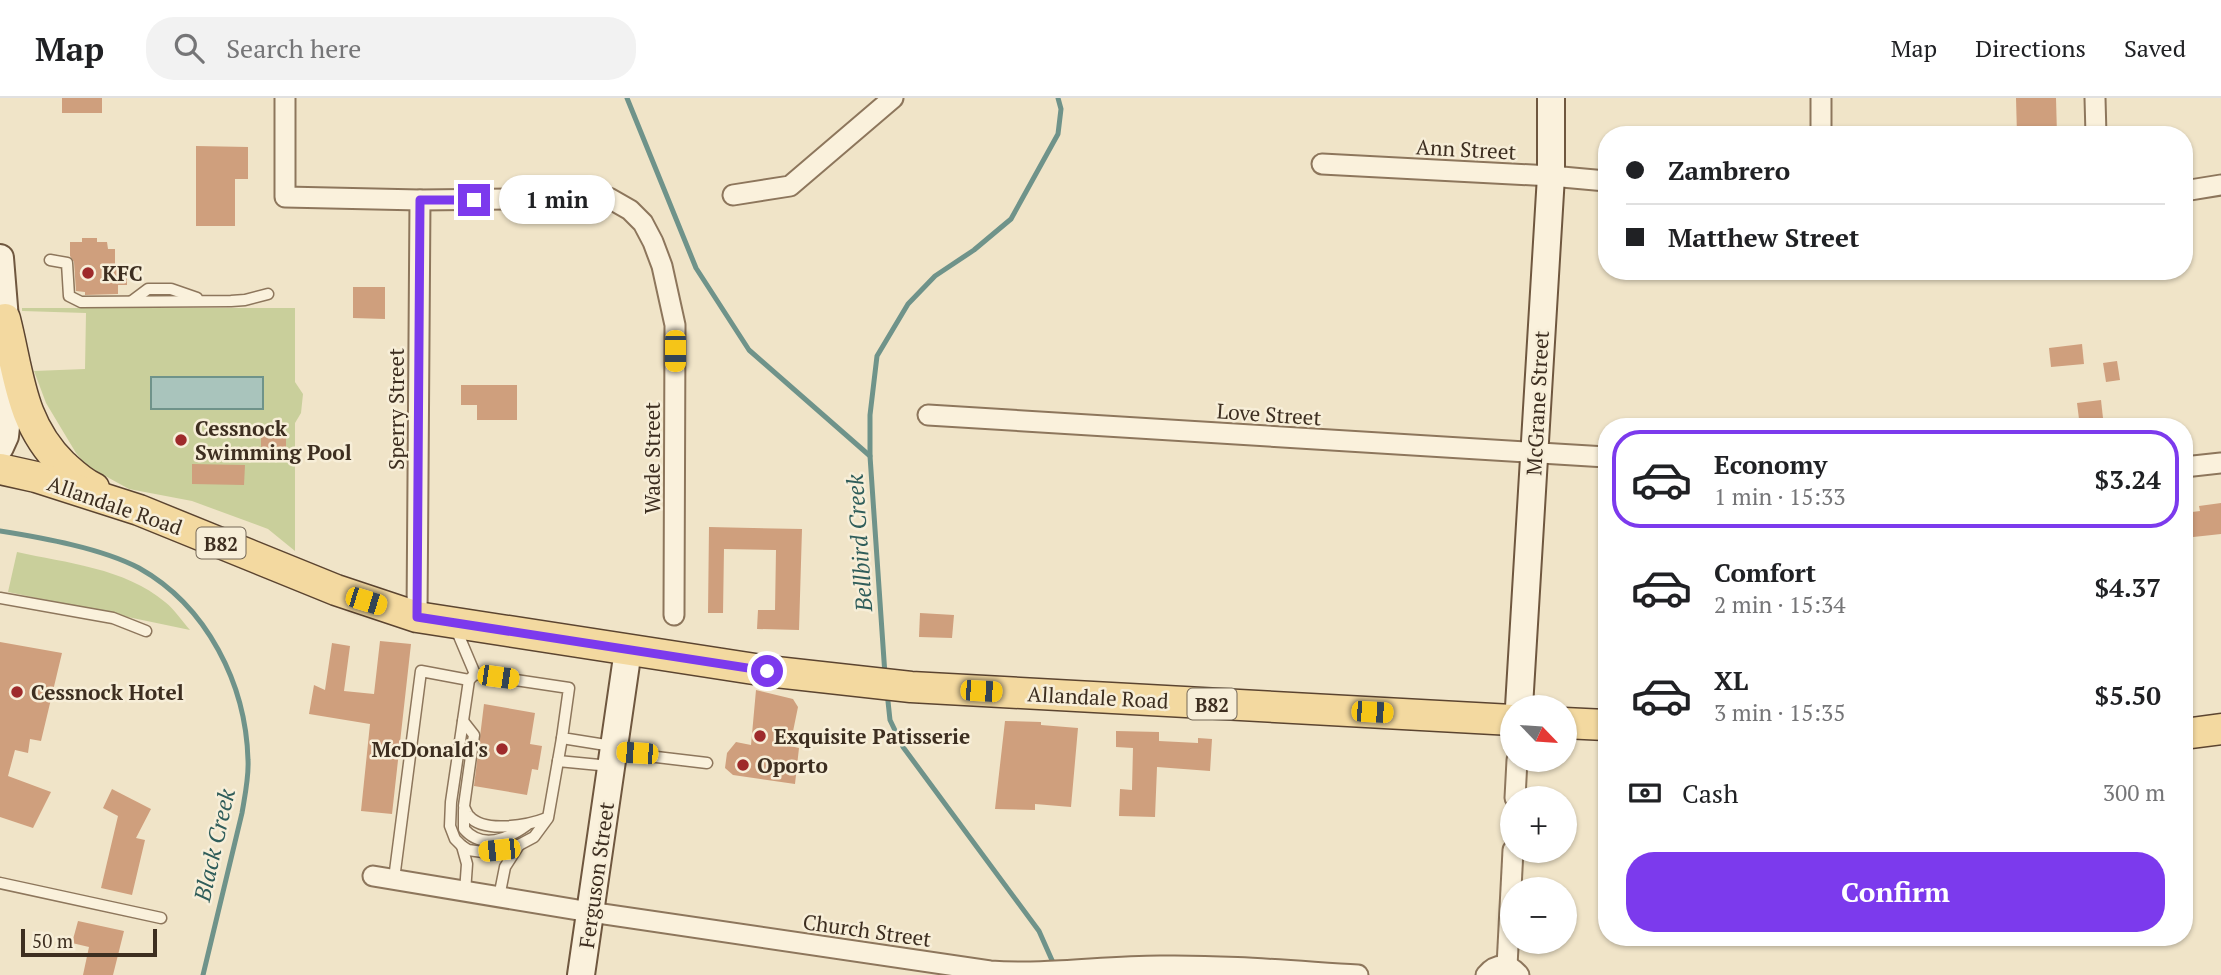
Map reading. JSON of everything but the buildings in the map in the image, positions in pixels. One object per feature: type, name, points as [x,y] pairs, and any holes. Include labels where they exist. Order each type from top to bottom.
[{"type":"main road","points":[[5,319],[32,424],[51,453],[87,485],[139,510]]},
{"type":"main road","name":"Allandale Road","points":[[0,469],[36,477],[139,510],[356,597],[417,617],[854,682],[1500,719]]},
{"type":"main road","points":[[1577,724],[1598,725]]},
{"type":"main road","points":[[2193,733],[2221,729]]},
{"type":"street","points":[[285,98],[285,197],[420,200]]},
{"type":"street","points":[[733,195],[790,186],[893,98]]},
{"type":"street","name":"McGrane Street","points":[[1520,695],[1551,176],[1550,98]]},
{"type":"street","points":[[1821,98],[1821,126]]},
{"type":"street","points":[[2095,98],[2096,126]]},
{"type":"street","name":"Ann Street","points":[[1322,164],[1598,180]]},
{"type":"street","points":[[2193,190],[2221,185]]},
{"type":"street","name":"Wade Street","points":[[420,200],[609,198],[630,210],[643,223],[662,266],[675,325],[674,615]]},
{"type":"street","name":"Sperry Street","points":[[417,617],[420,200]]},
{"type":"street","points":[[0,258],[5,319],[6,427],[0,447]]},
{"type":"street","name":"Love Street","points":[[928,415],[1598,457]]},
{"type":"street","points":[[2193,466],[2221,463]]},
{"type":"street","name":"Ferguson Street","points":[[581,975],[628,650]]},
{"type":"street","points":[[1486,975],[1498,966],[1513,971],[1513,863]]},
{"type":"street","name":"Church Street","points":[[373,876],[590,912],[990,971],[1035,973],[1157,966],[1358,975]]},
{"type":"lane","points":[[50,260],[67,263],[69,296],[81,302],[245,300],[268,295]]},
{"type":"lane","points":[[0,598],[113,618],[146,631]]},
{"type":"lane","points":[[394,879],[421,671],[472,677],[569,688],[548,818],[534,837],[519,845],[483,852],[468,850],[455,839],[450,827],[451,802],[472,677],[453,623]]},
{"type":"lane","points":[[463,721],[474,735],[464,806],[464,828],[477,838],[496,841],[548,818]]},
{"type":"lane","points":[[562,738],[613,755]]},
{"type":"lane","points":[[558,761],[613,755],[707,763]]},
{"type":"lane","points":[[464,806],[468,816],[478,822],[502,826],[528,825]]},
{"type":"lane","points":[[499,897],[505,867],[519,845]]},
{"type":"lane","points":[[462,846],[467,864],[465,892]]},
{"type":"lane","points":[[0,883],[161,918]]},
{"type":"green space","name":"Cessnock Swimming Pool","points":[[22,308],[295,308],[295,382],[303,394],[301,413],[295,423],[295,551],[268,529],[192,501],[129,489],[87,466],[76,453],[46,403],[34,371],[85,369],[86,313],[22,311]]},
{"type":"green space","points":[[17,552],[94,568],[132,581],[165,602],[190,630],[8,592]]},
{"type":"water","points":[[151,377],[263,377],[263,409],[151,409]]},
{"type":"waterway","name":"Bellbird Creek","points":[[627,98],[696,268],[749,350],[870,456],[885,675]]},
{"type":"waterway","points":[[870,456],[870,415],[877,356],[908,304],[935,276],[974,250],[1011,219],[1058,134],[1061,109],[1058,98]]},
{"type":"waterway","name":"Black Creek","points":[[0,531],[90,549],[139,568],[163,584],[203,625],[231,676],[246,731],[247,779],[242,813],[203,975]]},
{"type":"waterway","name":"Bellbird Creek","points":[[887,692],[890,720],[903,747],[1039,931],[1055,967]]},
{"type":"place","name":"KFC","points":[[88,273]]},
{"type":"place","name":"Cessnock Swimming Pool","points":[[181,440]]},
{"type":"place","name":"Cessnock Hotel","points":[[17,692]]},
{"type":"place","name":"Exquisite Patisserie","points":[[760,736]]},
{"type":"place","name":"McDonald's","points":[[502,749]]},
{"type":"place","name":"Oporto","points":[[743,765]]},
{"type":"route","points":[[474,200],[420,200],[417,617],[767,671]]}]
